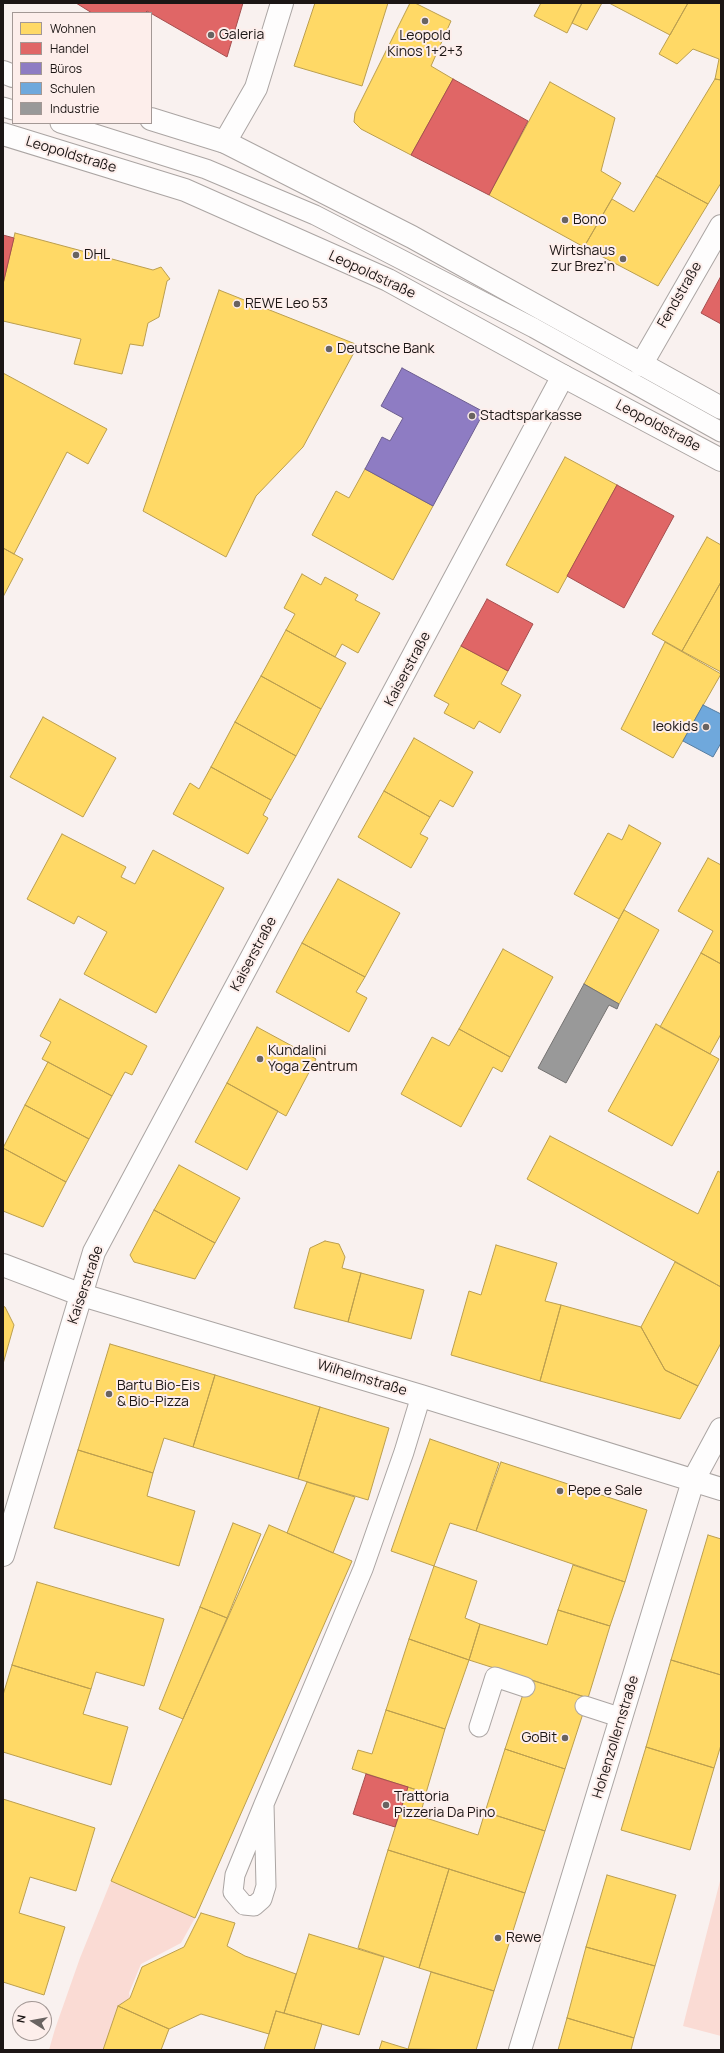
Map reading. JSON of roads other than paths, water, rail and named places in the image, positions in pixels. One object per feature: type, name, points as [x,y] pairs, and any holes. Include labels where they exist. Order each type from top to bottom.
[{"type":"street","points":[[225,142],[256,88],[282,3]]},
{"type":"street","points":[[152,119],[225,142],[412,237],[721,408]]},
{"type":"street","name":"Leopoldstraße","points":[[3,134],[185,190],[388,280],[563,376],[721,460]]},
{"type":"street","name":"Fendstraße","points":[[641,365],[721,226]]},
{"type":"street","name":"Kaiserstraße","points":[[3,1555],[94,1252],[563,376]]},
{"type":"street","name":"Wilhelmstraße","points":[[3,1265],[82,1295],[420,1396],[721,1489]]},
{"type":"street","name":"Hohenzollernstraße","points":[[520,2050],[693,1481],[721,1429]]},
{"type":"lane","points":[[63,124],[206,169],[315,215],[534,328],[721,432]]},
{"type":"lane","points":[[264,1804],[363,1569],[404,1452],[420,1396]]},
{"type":"lane","points":[[479,1727],[495,1677],[525,1687]]},
{"type":"lane","points":[[585,1706],[622,1718]]},
{"type":"place","name":"Leopold Kinos 1+2+3","points":[[425,21]]},
{"type":"place","name":"Galeria","points":[[211,35]]},
{"type":"place","name":"Bono","points":[[565,220]]},
{"type":"place","name":"DHL","points":[[76,255]]},
{"type":"place","name":"Wirtshaus zur Brez'n","points":[[623,259]]},
{"type":"place","name":"REWE Leo 53","points":[[237,304]]},
{"type":"place","name":"Deutsche Bank","points":[[329,349]]},
{"type":"place","name":"Stadtsparkasse","points":[[472,416]]},
{"type":"place","name":"leokids","points":[[706,727]]},
{"type":"place","name":"Kundalini Yoga Zentrum","points":[[260,1059]]},
{"type":"place","name":"Bartu Bio-Eis & Bio-Pizza","points":[[109,1394]]},
{"type":"place","name":"Pepe e Sale","points":[[560,1491]]},
{"type":"place","name":"GoBit","points":[[565,1738]]},
{"type":"place","name":"Trattoria Pizzeria Da Pino","points":[[386,1805]]},
{"type":"place","name":"Rewe","points":[[498,1938]]}]
